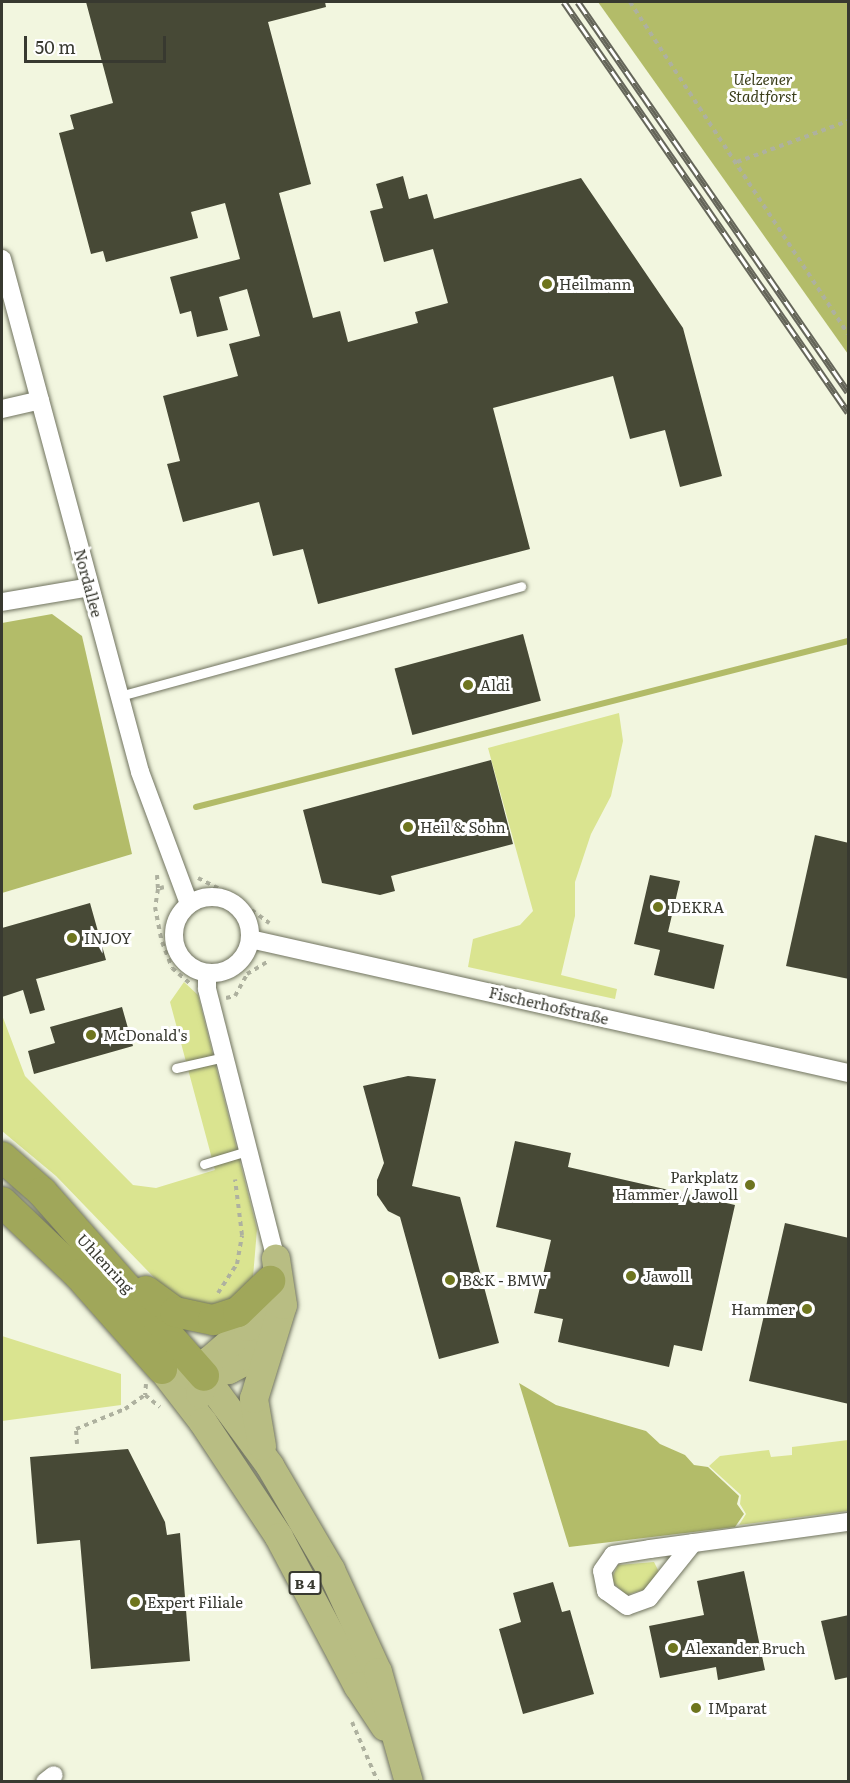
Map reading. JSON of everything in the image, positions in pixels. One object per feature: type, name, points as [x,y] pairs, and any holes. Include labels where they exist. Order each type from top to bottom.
[{"type":"highway","name":"Uhlenring","points":[[2,1157],[42,1192],[204,1376]]},
{"type":"highway","points":[[42,1192],[92,1234],[156,1302],[175,1312],[207,1320],[228,1317],[250,1303],[273,1270]]},
{"type":"highway","name":"Uhlenring","points":[[2,1203],[78,1274],[162,1369]]},
{"type":"main road","points":[[270,1466],[254,1407],[271,1339],[283,1305],[273,1270]]},
{"type":"main road","points":[[202,1422],[200,1395],[204,1376],[215,1354],[248,1327],[273,1270]]},
{"type":"main road","points":[[162,1369],[204,1376],[241,1364],[271,1339]]},
{"type":"main road","name":"B 4","points":[[162,1369],[202,1422],[279,1538],[358,1686],[399,1749]]},
{"type":"main road","name":"B 4","points":[[204,1376],[270,1466],[355,1618],[378,1672],[409,1782]]},
{"type":"street","name":"Nordallee","points":[[2,259],[140,772],[189,904]]},
{"type":"street","points":[[2,409],[40,400]]},
{"type":"street","points":[[2,602],[90,587]]},
{"type":"street","points":[[209,897],[230,901],[245,915],[250,939],[246,953],[234,966],[207,973],[190,967],[176,949],[173,930],[178,917],[189,904],[209,897]]},
{"type":"street","name":"Fischerhofstraße","points":[[250,939],[849,1073]]},
{"type":"street","points":[[207,973],[210,1002],[247,1151],[273,1270]]},
{"type":"street","points":[[693,1543],[649,1598],[627,1606],[606,1591],[602,1571],[613,1555],[693,1543],[849,1522]]},
{"type":"lane","points":[[120,696],[521,586]]},
{"type":"lane","points":[[176,1068],[224,1057]]},
{"type":"lane","points":[[204,1164],[247,1151]]},
{"type":"path","points":[[630,2],[849,334]]},
{"type":"path","points":[[737,162],[849,121]]},
{"type":"path","points":[[270,961],[247,974],[235,996],[193,1005],[189,983],[172,968],[162,942],[155,907],[158,889],[198,878],[230,894],[263,921],[275,924]]},
{"type":"path","points":[[77,1444],[76,1429],[125,1409],[145,1395]]},
{"type":"green space","name":"Uelzener Stadtforst","points":[[598,2],[848,2],[848,354]]},
{"type":"green space","points":[[52,614],[82,636],[132,854],[2,893],[2,623]]},
{"type":"green space","points":[[619,713],[623,741],[611,796],[591,834],[575,882],[575,916],[561,975],[617,989],[615,999],[468,967],[473,939],[520,925],[533,911],[488,748]]},
{"type":"green space","points":[[184,982],[198,995],[257,1229],[253,1277],[229,1303],[211,1306],[171,1295],[56,1176],[2,1131],[2,1015],[25,1076],[133,1185],[156,1188],[215,1170],[170,1002]]},
{"type":"green space","points":[[2,1336],[121,1374],[121,1405],[2,1421]]},
{"type":"green space","points":[[519,1383],[556,1405],[646,1431],[660,1444],[685,1455],[694,1465],[708,1467],[739,1496],[737,1504],[744,1514],[735,1527],[569,1547]]},
{"type":"green space","points":[[848,1440],[848,1511],[739,1525],[746,1514],[740,1504],[741,1495],[709,1466],[720,1456],[769,1450],[771,1457],[792,1455],[792,1447]]},
{"type":"green space","points":[[654,1562],[659,1572],[649,1588],[626,1595],[611,1580],[618,1565]]},
{"type":"building","name":"Heilmann","points":[[86,2],[325,2],[326,7],[268,22],[311,184],[279,193],[313,318],[340,311],[348,342],[418,323],[415,312],[448,303],[433,249],[384,262],[370,211],[383,208],[376,184],[403,176],[409,199],[427,194],[434,219],[581,178],[683,328],[722,476],[680,487],[665,430],[630,439],[613,376],[493,408],[530,549],[318,604],[303,549],[273,556],[259,502],[183,522],[167,464],[180,461],[163,396],[238,376],[229,344],[260,336],[247,289],[219,297],[228,330],[197,337],[191,311],[180,314],[170,277],[240,259],[225,203],[191,212],[198,238],[106,262],[103,251],[91,254],[59,133],[74,129],[70,115],[113,103]]},
{"type":"building","name":"Aldi","points":[[523,634],[541,701],[412,735],[395,668]]},
{"type":"building","name":"Heil & Sohn","points":[[491,760],[513,844],[391,876],[395,891],[380,895],[322,883],[303,810]]},
{"type":"building","points":[[815,835],[849,843],[849,979],[786,966]]},
{"type":"building","name":"DEKRA","points":[[650,875],[680,881],[668,932],[724,945],[714,989],[654,975],[660,950],[634,944]]},
{"type":"building","points":[[90,903],[106,960],[36,979],[45,1010],[30,1014],[23,990],[2,997],[2,928]]},
{"type":"building","name":"McDonald's","points":[[122,1007],[133,1046],[34,1074],[28,1051],[55,1043],[50,1027]]},
{"type":"building","name":"B&K - BMW","points":[[408,1076],[436,1079],[412,1186],[460,1197],[499,1343],[439,1359],[400,1217],[388,1211],[377,1195],[377,1180],[384,1163],[363,1086]]},
{"type":"building","name":"Jawoll","points":[[515,1141],[571,1153],[568,1167],[735,1205],[702,1351],[674,1345],[669,1367],[558,1342],[563,1319],[534,1313],[551,1240],[496,1227]]},
{"type":"building","name":"Hammer","points":[[785,1223],[849,1238],[849,1404],[749,1381]]},
{"type":"building","name":"Expert Filiale","points":[[128,1449],[165,1522],[167,1535],[180,1533],[190,1661],[91,1669],[80,1540],[37,1544],[30,1457]]},
{"type":"building","points":[[744,1571],[765,1670],[718,1680],[716,1667],[660,1678],[649,1626],[704,1615],[697,1581]]},
{"type":"building","points":[[553,1582],[562,1612],[570,1610],[594,1694],[523,1714],[499,1629],[521,1622],[513,1593]]},
{"type":"building","points":[[849,1615],[849,1677],[835,1680],[821,1621]]},
{"type":"waterway","points":[[196,807],[848,641]]},
{"type":"railway","points":[[564,2],[848,412]]},
{"type":"railway","points":[[578,2],[848,392]]},
{"type":"place","name":"Heilmann","points":[[547,284]]},
{"type":"place","name":"Aldi","points":[[468,685]]},
{"type":"place","name":"Heil & Sohn","points":[[408,827]]},
{"type":"place","name":"DEKRA","points":[[658,907]]},
{"type":"place","name":"INJOY","points":[[72,938]]},
{"type":"place","name":"McDonald's","points":[[91,1035]]},
{"type":"place","name":"Parkplatz Hammer / Jawoll","points":[[750,1185]]},
{"type":"place","name":"Jawoll","points":[[631,1276]]},
{"type":"place","name":"B&K - BMW","points":[[450,1280]]},
{"type":"place","name":"Hammer","points":[[807,1309]]},
{"type":"place","name":"Expert Filiale","points":[[135,1602]]},
{"type":"place","name":"Alexander Bruch","points":[[673,1648]]},
{"type":"place","name":"IMparat","points":[[696,1708]]}]
